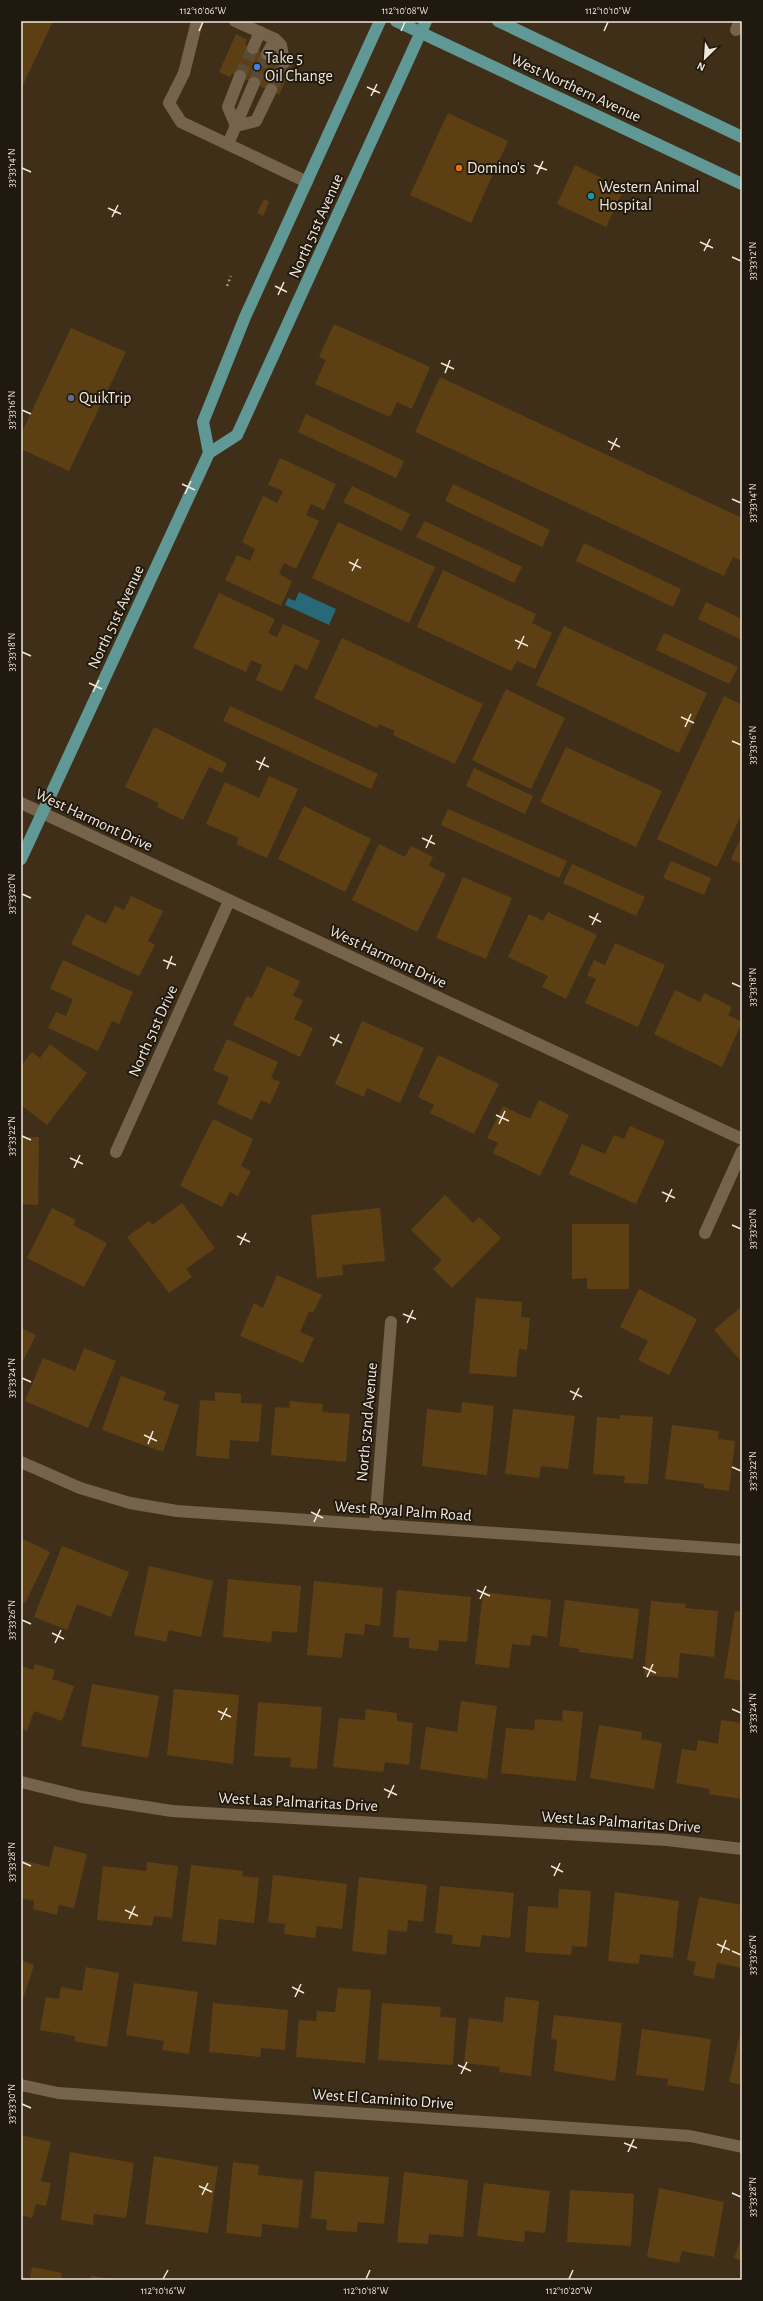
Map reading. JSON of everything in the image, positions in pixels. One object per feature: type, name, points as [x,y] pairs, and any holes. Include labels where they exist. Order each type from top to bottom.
[{"type":"main road","name":"North 51st Avenue","points":[[209,453],[203,422],[245,318],[380,21]]},
{"type":"main road","name":"West Northern Avenue","points":[[396,21],[742,184]]},
{"type":"main road","name":"North 51st Avenue","points":[[21,859],[209,453],[237,435],[426,21]]},
{"type":"main road","name":"West Northern Avenue","points":[[498,21],[742,137]]},
{"type":"street","points":[[197,21],[184,73],[169,103],[180,122],[307,182]]},
{"type":"street","points":[[234,21],[275,39],[281,45],[284,62]]},
{"type":"street","points":[[253,48],[260,32]]},
{"type":"street","points":[[267,54],[275,39]]},
{"type":"street","points":[[236,126],[228,107],[240,76]]},
{"type":"street","points":[[228,144],[254,83]]},
{"type":"street","points":[[236,126],[256,121],[271,90]]},
{"type":"street","name":"West Harmont Drive","points":[[21,803],[742,1139]]},
{"type":"street","name":"North 51st Drive","points":[[116,1152],[229,901]]},
{"type":"street","points":[[705,1233],[742,1151]]},
{"type":"street","name":"North 52nd Avenue","points":[[375,1525],[391,1322]]},
{"type":"street","name":"West Royal Palm Road","points":[[21,1462],[80,1488],[130,1503],[171,1510],[220,1515],[742,1550]]},
{"type":"street","name":"West Las Palmaritas Drive","points":[[21,1782],[82,1797],[172,1811],[668,1840],[742,1849]]},
{"type":"street","name":"West El Caminito Drive","points":[[21,2085],[58,2093],[690,2136],[742,2147]]},
{"type":"path","points":[[227,286],[231,276]]},
{"type":"water","points":[[299,592],[336,609],[329,625],[285,605],[288,598],[295,601]]},
{"type":"building","points":[[21,21],[53,21],[21,89]]},
{"type":"building","name":"Take 5 Oil Change","points":[[236,34],[247,40],[245,44],[288,64],[293,64],[279,95],[232,73],[230,77],[219,72]]},
{"type":"building","name":"Domino's","points":[[448,113],[508,141],[471,223],[410,195]]},
{"type":"building","name":"Western Animal Hospital","points":[[575,165],[624,189],[606,227],[557,204]]},
{"type":"building","points":[[264,199],[269,202],[263,216],[257,213]]},
{"type":"building","points":[[334,324],[430,367],[412,409],[397,402],[390,417],[315,384],[326,360],[319,357]]},
{"type":"building","name":"QuikTrip","points":[[71,328],[126,352],[69,471],[21,449],[21,434]]},
{"type":"building","points":[[440,377],[742,518],[742,561],[733,557],[724,576],[415,432]]},
{"type":"building","points":[[306,414],[404,461],[396,478],[298,432]]},
{"type":"building","points":[[280,458],[336,484],[324,510],[311,504],[306,515],[319,521],[296,569],[284,563],[279,574],[292,581],[281,606],[225,580],[237,555],[250,561],[255,549],[242,542],[263,496],[277,503],[283,491],[268,485]]},
{"type":"building","points":[[453,484],[550,530],[542,547],[445,501]]},
{"type":"building","points":[[352,486],[410,514],[402,531],[343,502]]},
{"type":"building","points":[[425,521],[522,567],[514,583],[416,537]]},
{"type":"building","points":[[338,522],[435,567],[409,623],[312,578]]},
{"type":"building","points":[[584,543],[681,589],[673,607],[576,561]]},
{"type":"building","points":[[443,570],[536,614],[532,623],[552,633],[535,669],[517,661],[511,671],[417,627]]},
{"type":"building","points":[[219,593],[275,619],[268,633],[277,637],[283,624],[320,641],[307,670],[295,664],[282,692],[256,680],[262,665],[251,660],[246,672],[193,648]]},
{"type":"building","points":[[706,602],[742,619],[742,640],[698,619]]},
{"type":"building","points":[[564,626],[707,693],[679,753],[536,685]]},
{"type":"building","points":[[664,633],[738,667],[729,684],[656,650]]},
{"type":"building","points":[[342,638],[483,704],[455,764],[393,735],[395,731],[379,724],[377,728],[314,698]]},
{"type":"building","points":[[506,689],[565,718],[531,789],[472,760]]},
{"type":"building","points":[[724,696],[742,705],[742,813],[717,867],[657,839]]},
{"type":"building","points":[[230,706],[378,774],[371,789],[223,721]]},
{"type":"building","points":[[154,727],[227,763],[222,773],[209,767],[183,820],[157,807],[159,803],[125,787]]},
{"type":"building","points":[[566,747],[662,791],[636,847],[540,802]]},
{"type":"building","points":[[474,768],[533,796],[525,814],[466,786]]},
{"type":"building","points":[[269,776],[298,789],[267,858],[236,844],[239,838],[206,824],[225,782],[259,798]]},
{"type":"building","points":[[304,806],[371,839],[345,892],[278,859]]},
{"type":"building","points":[[448,809],[567,861],[559,878],[441,825]]},
{"type":"building","points":[[742,835],[742,864],[731,859]]},
{"type":"building","points":[[379,844],[405,857],[411,846],[433,857],[429,866],[446,874],[417,932],[352,900]]},
{"type":"building","points":[[671,861],[711,878],[704,895],[663,878]]},
{"type":"building","points":[[572,864],[645,897],[636,916],[563,883]]},
{"type":"building","points":[[463,877],[512,898],[486,959],[436,938]]},
{"type":"building","points":[[131,896],[163,911],[148,941],[155,945],[139,976],[71,944],[86,914],[106,924],[115,906],[124,910]]},
{"type":"building","points":[[548,912],[597,935],[566,999],[542,987],[548,976],[508,957],[529,914],[543,921]]},
{"type":"building","points":[[615,943],[665,965],[638,1027],[585,1003],[596,979],[587,975],[594,960],[605,965]]},
{"type":"building","points":[[63,960],[133,992],[119,1024],[112,1021],[98,1051],[48,1028],[56,1012],[66,1016],[73,999],[50,989]]},
{"type":"building","points":[[267,966],[300,981],[293,996],[303,1000],[294,1019],[313,1028],[300,1057],[233,1025],[247,996],[252,998]]},
{"type":"building","points":[[675,990],[700,1002],[704,993],[732,1007],[728,1015],[742,1022],[722,1067],[654,1034]]},
{"type":"building","points":[[362,1021],[424,1048],[400,1103],[367,1088],[364,1097],[335,1084]]},
{"type":"building","points":[[227,1039],[278,1062],[271,1078],[280,1082],[270,1104],[261,1100],[252,1120],[217,1104],[229,1077],[213,1070]]},
{"type":"building","points":[[50,1044],[87,1073],[47,1125],[21,1105],[21,1066],[32,1052],[40,1058]]},
{"type":"building","points":[[438,1055],[499,1084],[474,1134],[430,1113],[434,1105],[418,1097]]},
{"type":"building","points":[[539,1100],[569,1115],[540,1176],[493,1153],[498,1143],[487,1138],[503,1106],[530,1119]]},
{"type":"building","points":[[213,1119],[253,1139],[241,1166],[251,1171],[238,1196],[230,1192],[222,1207],[180,1186]]},
{"type":"building","points":[[630,1126],[665,1141],[636,1204],[569,1174],[582,1144],[605,1154],[614,1135],[624,1139]]},
{"type":"building","points":[[21,1137],[39,1137],[38,1205],[21,1204]]},
{"type":"building","points":[[445,1195],[473,1223],[479,1217],[501,1238],[452,1288],[433,1269],[442,1260],[411,1230]]},
{"type":"building","points":[[182,1203],[215,1248],[186,1269],[192,1277],[169,1293],[127,1237],[149,1221],[152,1225]]},
{"type":"building","points":[[52,1208],[76,1220],[73,1225],[107,1243],[84,1287],[27,1258]]},
{"type":"building","points":[[380,1208],[385,1261],[342,1265],[343,1275],[317,1278],[311,1215]]},
{"type":"building","points":[[572,1224],[629,1224],[629,1289],[587,1289],[587,1278],[572,1279]]},
{"type":"building","points":[[277,1275],[322,1295],[313,1313],[309,1311],[300,1332],[314,1338],[303,1363],[240,1336],[254,1303],[263,1308]]},
{"type":"building","points":[[639,1289],[697,1319],[669,1375],[638,1360],[648,1341],[620,1327]]},
{"type":"building","points":[[476,1298],[522,1302],[521,1317],[530,1318],[527,1350],[519,1349],[516,1377],[469,1373]]},
{"type":"building","points":[[742,1306],[742,1362],[714,1330]]},
{"type":"building","points":[[21,1328],[36,1335],[21,1365]]},
{"type":"building","points":[[84,1348],[116,1361],[88,1428],[25,1401],[43,1358],[75,1371]]},
{"type":"building","points":[[121,1376],[166,1392],[163,1400],[179,1405],[163,1452],[102,1430]]},
{"type":"building","points":[[215,1392],[241,1394],[241,1403],[262,1404],[259,1442],[230,1440],[229,1459],[196,1456],[200,1400],[215,1401]]},
{"type":"building","points":[[290,1401],[323,1404],[322,1412],[350,1414],[346,1462],[271,1455],[275,1407],[289,1408]]},
{"type":"building","points":[[462,1402],[494,1406],[487,1475],[422,1466],[427,1409],[461,1413]]},
{"type":"building","points":[[513,1409],[575,1416],[568,1469],[541,1466],[539,1478],[505,1474]]},
{"type":"building","points":[[620,1415],[653,1417],[648,1484],[624,1483],[625,1476],[593,1474],[597,1417],[620,1419]]},
{"type":"building","points":[[672,1425],[719,1431],[718,1439],[735,1441],[729,1491],[704,1488],[704,1484],[665,1479]]},
{"type":"building","points":[[21,1538],[50,1552],[25,1603],[21,1601]]},
{"type":"building","points":[[62,1546],[129,1572],[111,1617],[77,1604],[67,1630],[34,1617]]},
{"type":"building","points":[[149,1566],[213,1581],[201,1637],[169,1630],[166,1642],[134,1635]]},
{"type":"building","points":[[228,1579],[301,1586],[297,1633],[272,1631],[271,1642],[223,1637]]},
{"type":"building","points":[[314,1581],[383,1588],[380,1626],[365,1624],[364,1635],[345,1633],[342,1658],[307,1655]]},
{"type":"building","points":[[397,1590],[471,1597],[467,1642],[439,1640],[438,1651],[409,1648],[409,1638],[393,1637]]},
{"type":"building","points":[[483,1592],[551,1600],[547,1637],[532,1635],[530,1646],[512,1644],[509,1668],[475,1664]]},
{"type":"building","points":[[565,1600],[639,1609],[633,1659],[579,1652],[579,1649],[559,1646]]},
{"type":"building","points":[[651,1601],[686,1604],[685,1608],[718,1611],[714,1657],[680,1653],[678,1678],[644,1675]]},
{"type":"building","points":[[735,1611],[742,1612],[742,1681],[724,1678]]},
{"type":"building","points":[[35,1664],[55,1670],[52,1679],[74,1686],[62,1721],[34,1711],[27,1731],[21,1728],[21,1666],[33,1670]]},
{"type":"building","points":[[92,1684],[159,1696],[148,1758],[81,1746]]},
{"type":"building","points":[[174,1689],[239,1695],[233,1764],[167,1755]]},
{"type":"building","points":[[461,1701],[497,1706],[487,1779],[420,1769],[426,1727],[457,1732]]},
{"type":"building","points":[[258,1702],[322,1707],[317,1769],[290,1767],[291,1758],[254,1756]]},
{"type":"building","points":[[366,1709],[397,1713],[397,1721],[413,1723],[409,1765],[385,1762],[383,1772],[333,1767],[339,1718],[365,1720]]},
{"type":"building","points":[[563,1710],[583,1712],[576,1781],[501,1773],[506,1728],[534,1730],[535,1719],[562,1721]]},
{"type":"building","points":[[721,1720],[742,1723],[742,1799],[709,1794],[710,1789],[676,1783],[682,1749],[696,1751],[698,1740],[718,1744]]},
{"type":"building","points":[[599,1725],[642,1732],[641,1739],[662,1743],[654,1789],[590,1778]]},
{"type":"building","points":[[54,1846],[87,1854],[74,1908],[59,1905],[57,1915],[33,1909],[34,1901],[21,1898],[21,1860],[49,1867]]},
{"type":"building","points":[[147,1862],[178,1866],[172,1918],[154,1916],[152,1926],[97,1920],[103,1866],[146,1871]]},
{"type":"building","points":[[191,1865],[243,1871],[242,1876],[259,1878],[254,1923],[219,1919],[216,1945],[182,1941]]},
{"type":"building","points":[[273,1875],[347,1884],[342,1929],[317,1926],[315,1938],[284,1934],[285,1924],[268,1922]]},
{"type":"building","points":[[359,1877],[427,1885],[423,1922],[408,1920],[407,1932],[388,1930],[386,1955],[352,1951]]},
{"type":"building","points":[[440,1886],[514,1893],[510,1938],[482,1935],[480,1947],[452,1944],[453,1935],[435,1933]]},
{"type":"building","points":[[559,1889],[591,1891],[587,1947],[572,1946],[571,1955],[525,1952],[528,1906],[558,1908]]},
{"type":"building","points":[[615,1892],[679,1901],[673,1958],[640,1954],[639,1964],[608,1961]]},
{"type":"building","points":[[699,1897],[742,1905],[742,1968],[717,1963],[714,1979],[693,1975],[696,1962],[687,1960]]},
{"type":"building","points":[[21,1960],[34,1965],[21,2005]]},
{"type":"building","points":[[86,1967],[119,1973],[107,2047],[74,2041],[75,2036],[40,2030],[46,1997],[59,1999],[61,1987],[82,1991]]},
{"type":"building","points":[[134,1983],[198,1992],[189,2054],[162,2050],[164,2041],[126,2035]]},
{"type":"building","points":[[338,1988],[371,1990],[365,2063],[296,2057],[299,2020],[316,2021],[317,2011],[335,2012]]},
{"type":"building","points":[[505,1997],[539,2001],[531,2076],[499,2072],[500,2067],[464,2063],[469,2018],[503,2022]]},
{"type":"building","points":[[213,2003],[288,2010],[285,2050],[261,2048],[260,2057],[209,2052]]},
{"type":"building","points":[[382,2003],[441,2007],[440,2017],[456,2018],[453,2065],[378,2060]]},
{"type":"building","points":[[554,2015],[622,2023],[615,2081],[554,2071],[557,2040],[551,2039]]},
{"type":"building","points":[[642,2029],[711,2039],[704,2091],[667,2085],[668,2079],[636,2075]]},
{"type":"building","points":[[742,2030],[742,2085],[729,2082]]},
{"type":"building","points":[[21,2135],[51,2142],[41,2181],[51,2183],[46,2206],[36,2204],[32,2218],[21,2215]]},
{"type":"building","points":[[70,2152],[134,2163],[126,2218],[94,2214],[93,2225],[61,2220]]},
{"type":"building","points":[[154,2156],[218,2167],[208,2233],[145,2224]]},
{"type":"building","points":[[233,2162],[259,2165],[258,2175],[303,2180],[298,2228],[262,2224],[261,2237],[226,2233]]},
{"type":"building","points":[[315,2171],[389,2177],[384,2224],[358,2222],[357,2232],[326,2230],[327,2220],[311,2218]]},
{"type":"building","points":[[404,2172],[468,2180],[463,2237],[429,2234],[428,2244],[397,2242]]},
{"type":"building","points":[[484,2183],[550,2191],[545,2233],[525,2231],[524,2242],[477,2236]]},
{"type":"building","points":[[659,2188],[724,2202],[714,2257],[682,2251],[679,2263],[647,2257]]},
{"type":"building","points":[[570,2190],[634,2194],[631,2246],[567,2242]]},
{"type":"building","points":[[742,2236],[742,2261],[734,2258]]},
{"type":"building","points":[[32,2267],[62,2273],[61,2280],[21,2280],[21,2277],[30,2279]]},
{"type":"building","points":[[91,2276],[113,2279],[113,2280],[91,2280]]},
{"type":"tunnel","points":[[240,76],[253,48]]},
{"type":"tunnel","points":[[254,83],[267,54]]},
{"type":"tunnel","points":[[271,90],[284,62]]},
{"type":"place","name":"Take 5 Oil Change","points":[[257,67]]},
{"type":"place","name":"Domino's","points":[[459,168]]},
{"type":"place","name":"Western Animal Hospital","points":[[591,196]]},
{"type":"place","name":"QuikTrip","points":[[71,398]]}]
